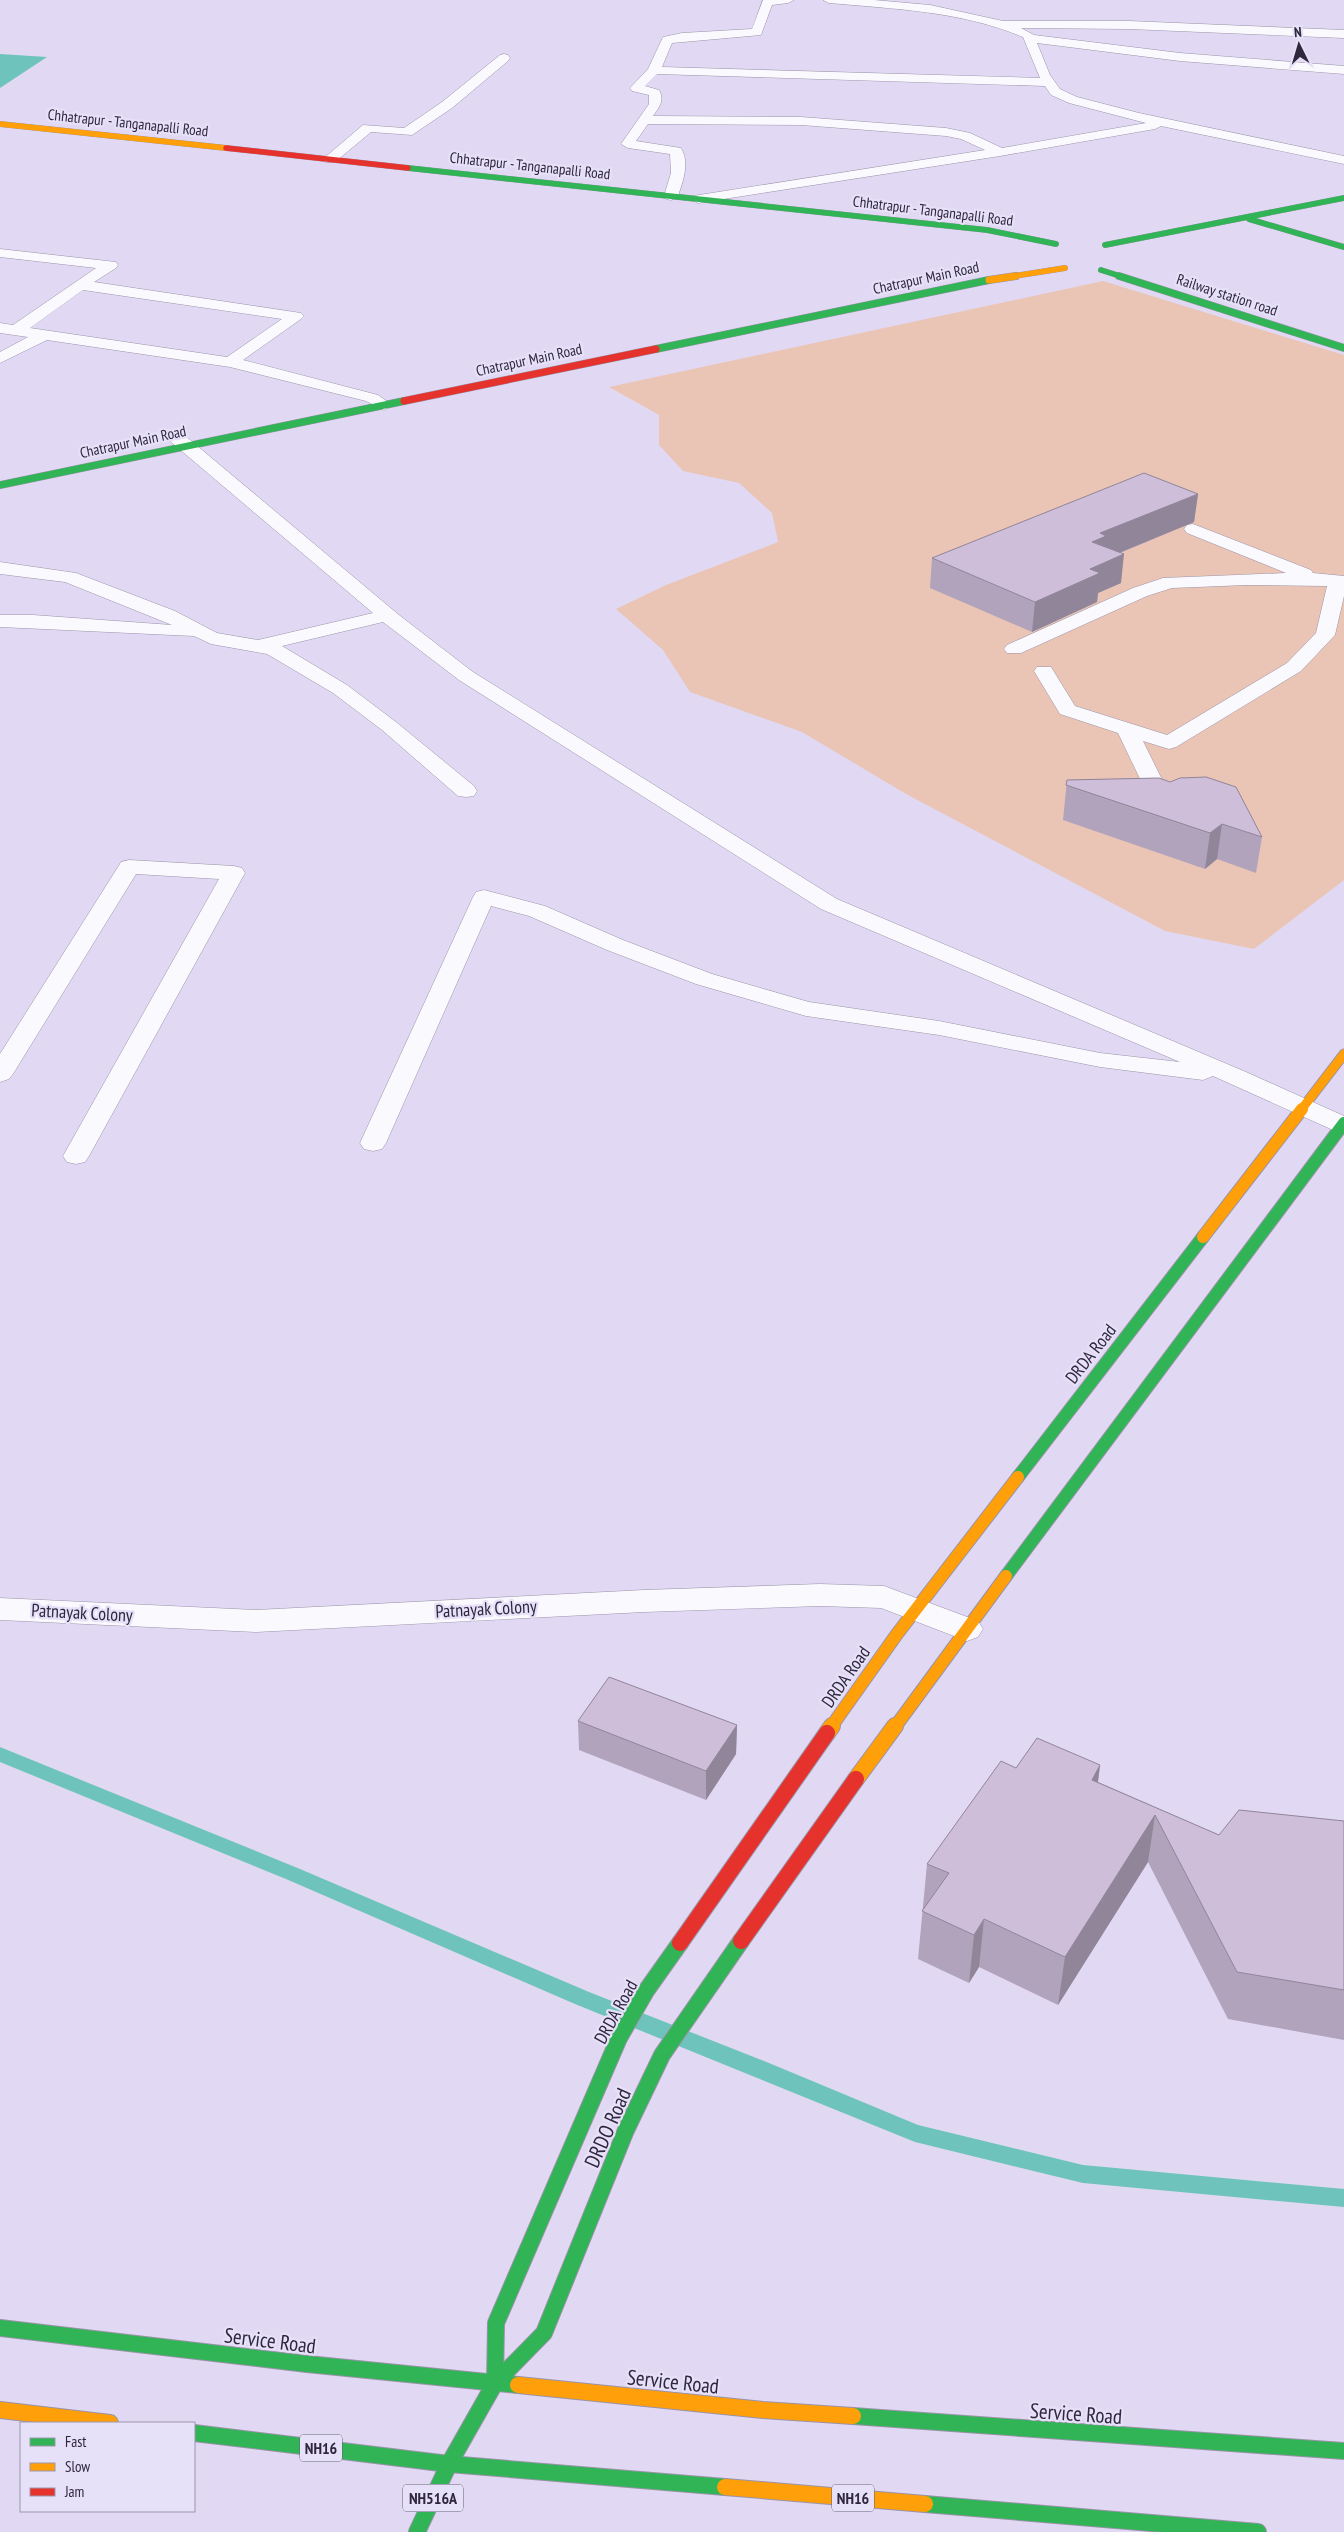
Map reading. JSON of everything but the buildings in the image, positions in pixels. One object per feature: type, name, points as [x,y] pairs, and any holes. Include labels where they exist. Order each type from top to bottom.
[{"type":"main road","name":"Chhatrapur - Tanganapalli Road","points":[[1,125],[987,230],[1056,244]]},
{"type":"main road","points":[[1091,243],[1106,245],[1344,198]]},
{"type":"main road","points":[[1040,257],[1065,268],[1101,270],[1123,259],[1261,223],[1344,207]]},
{"type":"main road","points":[[1242,218],[1344,246]]},
{"type":"main road","points":[[1056,244],[1069,242]]},
{"type":"main road","name":"Chatrapur Main Road","points":[[378,402],[1040,257],[1056,244]]},
{"type":"main road","name":"Railway station road","points":[[1106,245],[1123,259],[1344,340]]},
{"type":"main road","name":"Chatrapur Main Road","points":[[0,475],[182,442],[1014,275],[1065,268]]},
{"type":"main road","name":"Railway station road","points":[[1101,270],[1344,348]]},
{"type":"main road","name":"Chatrapur Main Road","points":[[0,485],[182,442]]},
{"type":"main road","name":"DRDA Road","points":[[495,2382],[496,2323],[619,2038],[646,1991],[916,1610],[1344,1054]]},
{"type":"main road","points":[[967,1629],[1343,1124]]},
{"type":"main road","name":"DRDO Road","points":[[495,2382],[544,2333],[626,2130],[662,2055],[819,1828],[967,1629]]},
{"type":"main road","name":"Service Road","points":[[0,2328],[307,2364],[763,2410],[1344,2452]]},
{"type":"main road","points":[[449,2464],[495,2382]]},
{"type":"main road","points":[[0,2410],[102,2422]]},
{"type":"main road","name":"NH16","points":[[195,2433],[449,2464],[1258,2532]]},
{"type":"main road","name":"NH516A","points":[[417,2532],[449,2464]]},
{"type":"street","points":[[671,196],[680,163],[676,151],[628,144],[656,104],[655,93],[636,88],[654,70],[668,40],[682,37],[757,32],[767,2],[788,0]]},
{"type":"street","points":[[829,0],[947,11],[1006,24],[1129,25],[1344,34]]},
{"type":"street","points":[[1006,24],[1028,35],[1048,82],[1055,92],[1073,100],[1164,123],[1344,160]]},
{"type":"street","points":[[1029,38],[1180,57],[1344,70]]},
{"type":"street","points":[[330,159],[368,128],[407,132],[447,104],[504,58]]},
{"type":"street","points":[[654,70],[1048,82]]},
{"type":"street","points":[[644,120],[802,121],[946,132],[965,136],[1000,152]]},
{"type":"street","points":[[698,199],[1000,152],[1164,123]]},
{"type":"street","points":[[0,253],[111,265],[17,330]]},
{"type":"street","points":[[80,285],[296,316],[230,362]]},
{"type":"street","points":[[0,328],[230,362],[378,402]]},
{"type":"street","points":[[0,358],[46,334]]},
{"type":"street","points":[[182,442],[387,615],[466,676],[829,904],[1237,1076],[1343,1124]]},
{"type":"street","points":[[1193,529],[1314,579]]},
{"type":"street","points":[[0,568],[69,577],[168,615],[210,638],[273,649],[340,689],[389,726],[466,791]]},
{"type":"street","points":[[1014,649],[1140,592],[1170,582],[1314,579],[1341,582],[1325,635],[1294,667],[1169,743],[1067,710],[1044,672]]},
{"type":"street","points":[[260,646],[387,615]]},
{"type":"street","points":[[0,621],[33,621],[201,633]]},
{"type":"street","points":[[1127,730],[1165,808]]},
{"type":"street","points":[[0,1074],[130,867],[234,873],[76,1156]]},
{"type":"street","points":[[373,1143],[484,897],[537,910],[615,944],[704,979],[806,1009],[939,1028],[1100,1060],[1237,1076]]},
{"type":"street","name":"Patnayak Colony","points":[[0,1608],[256,1621],[644,1601],[820,1595],[884,1597],[967,1629]]},
{"type":"shaded area","points":[[0,54],[47,57],[0,88]]},
{"type":"shaded area","points":[[1103,281],[1344,355],[1344,880],[1254,949],[1165,931],[906,794],[802,732],[690,692],[663,650],[616,609],[666,585],[778,542],[772,513],[739,483],[683,471],[659,445],[659,415],[609,387]]},
{"type":"waterway","points":[[0,1754],[293,1874],[582,1998],[762,2069],[915,2133],[1083,2174],[1344,2198]]},
{"type":"traffic: fast","points":[[408,168],[987,230],[1056,244]]},
{"type":"traffic: fast","points":[[1105,245],[1344,198]]},
{"type":"traffic: fast","points":[[1249,219],[1344,247]]},
{"type":"traffic: fast","points":[[1101,270],[1344,348]]},
{"type":"traffic: fast","points":[[656,349],[989,280]]},
{"type":"traffic: fast","points":[[0,485],[404,401]]},
{"type":"traffic: fast","points":[[1006,1576],[1344,1123]]},
{"type":"traffic: fast","points":[[1018,1477],[1203,1237]]},
{"type":"traffic: fast","points":[[449,2464],[495,2383],[544,2333],[626,2130],[662,2055],[741,1941]]},
{"type":"traffic: fast","points":[[495,2383],[496,2323],[619,2038],[646,1991],[680,1943]]},
{"type":"traffic: fast","points":[[0,2328],[307,2364],[518,2385]]},
{"type":"traffic: fast","points":[[853,2416],[1344,2451]]},
{"type":"traffic: fast","points":[[195,2433],[449,2464],[725,2487]]},
{"type":"traffic: fast","points":[[417,2532],[449,2464]]},
{"type":"traffic: fast","points":[[925,2504],[1258,2532]]},
{"type":"traffic: slow","points":[[0,124],[226,148]]},
{"type":"traffic: slow","points":[[989,280],[1065,268]]},
{"type":"traffic: slow","points":[[1203,1237],[1344,1054]]},
{"type":"traffic: slow","points":[[827,1733],[897,1634],[1018,1477]]},
{"type":"traffic: slow","points":[[856,1779],[1006,1576]]},
{"type":"traffic: slow","points":[[518,2385],[763,2410],[853,2416]]},
{"type":"traffic: slow","points":[[0,2410],[102,2422]]},
{"type":"traffic: slow","points":[[725,2487],[925,2504]]},
{"type":"traffic: jam","points":[[226,148],[408,168]]},
{"type":"traffic: jam","points":[[404,401],[656,349]]},
{"type":"traffic: jam","points":[[680,1943],[827,1733]]},
{"type":"traffic: jam","points":[[741,1941],[856,1779]]}]
